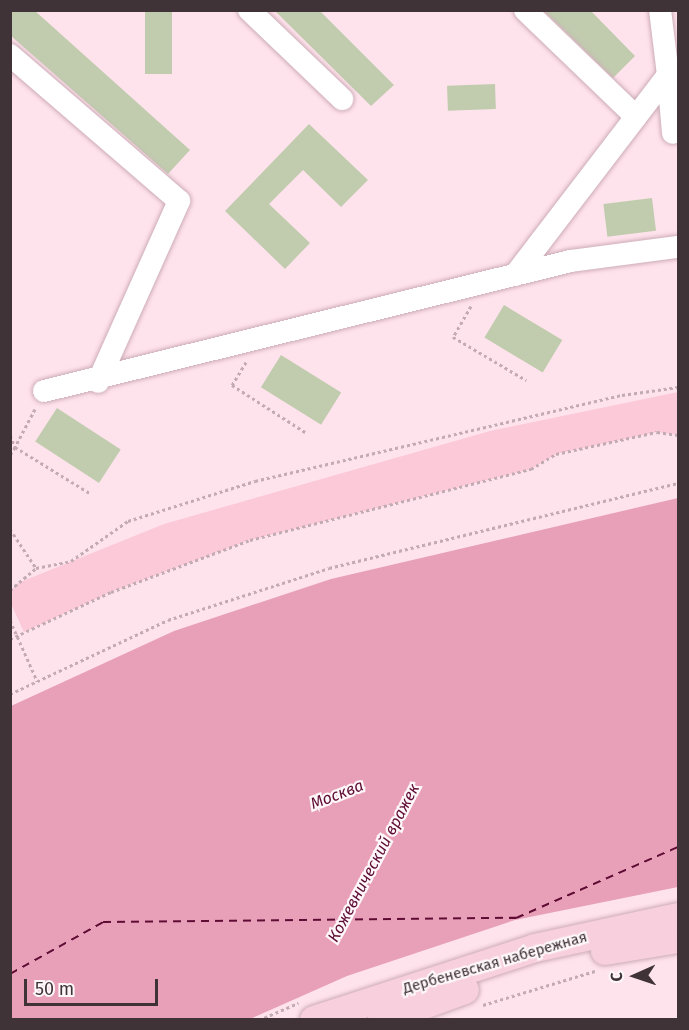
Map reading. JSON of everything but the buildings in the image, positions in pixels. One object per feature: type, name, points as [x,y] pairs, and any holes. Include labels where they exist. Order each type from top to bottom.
[{"type":"main road","name":"Дербеневская набережная","points":[[314,1020],[535,948],[678,917]]},
{"type":"main road","name":"Дербеневская набережная","points":[[382,1020],[432,1009],[544,964],[678,939]]},
{"type":"street","points":[[249,10],[342,99]]},
{"type":"street","points":[[525,10],[636,117]]},
{"type":"street","points":[[660,10],[674,133]]},
{"type":"street","points":[[10,55],[179,201],[98,382]]},
{"type":"street","points":[[515,275],[668,75]]},
{"type":"street","points":[[44,391],[98,382],[571,261],[678,247]]},
{"type":"street","points":[[432,1009],[455,973]]},
{"type":"path","points":[[484,283],[453,337],[526,380]]},
{"type":"path","points":[[260,340],[232,384],[305,432]]},
{"type":"path","points":[[10,590],[36,568],[71,561],[128,521],[255,481],[622,395],[678,387]]},
{"type":"path","points":[[10,455],[44,391]]},
{"type":"path","points":[[10,639],[111,592],[250,540],[531,469],[556,454],[657,432],[678,435]]},
{"type":"path","points":[[10,435],[15,447],[91,494]]},
{"type":"path","points":[[10,694],[168,620],[328,568],[678,483]]},
{"type":"path","points":[[10,529],[36,568]]},
{"type":"path","points":[[10,620],[37,681]]},
{"type":"path","points":[[475,1007],[598,970]]},
{"type":"shaded area","points":[[678,392],[678,435],[657,432],[556,454],[531,469],[250,540],[111,592],[24,632],[11,604],[11,590],[18,583],[164,524],[490,431]]},
{"type":"water","points":[[678,498],[678,887],[515,920],[347,976],[250,1019],[11,1019],[11,706],[174,631],[331,579]]},
{"type":"ferry route","points":[[10,974],[103,922],[516,918],[678,847]]},
{"type":"water label","name":"Москва","points":[[337,795]]},
{"type":"water label","name":"Кожевнический вражек","points":[[374,863]]}]
